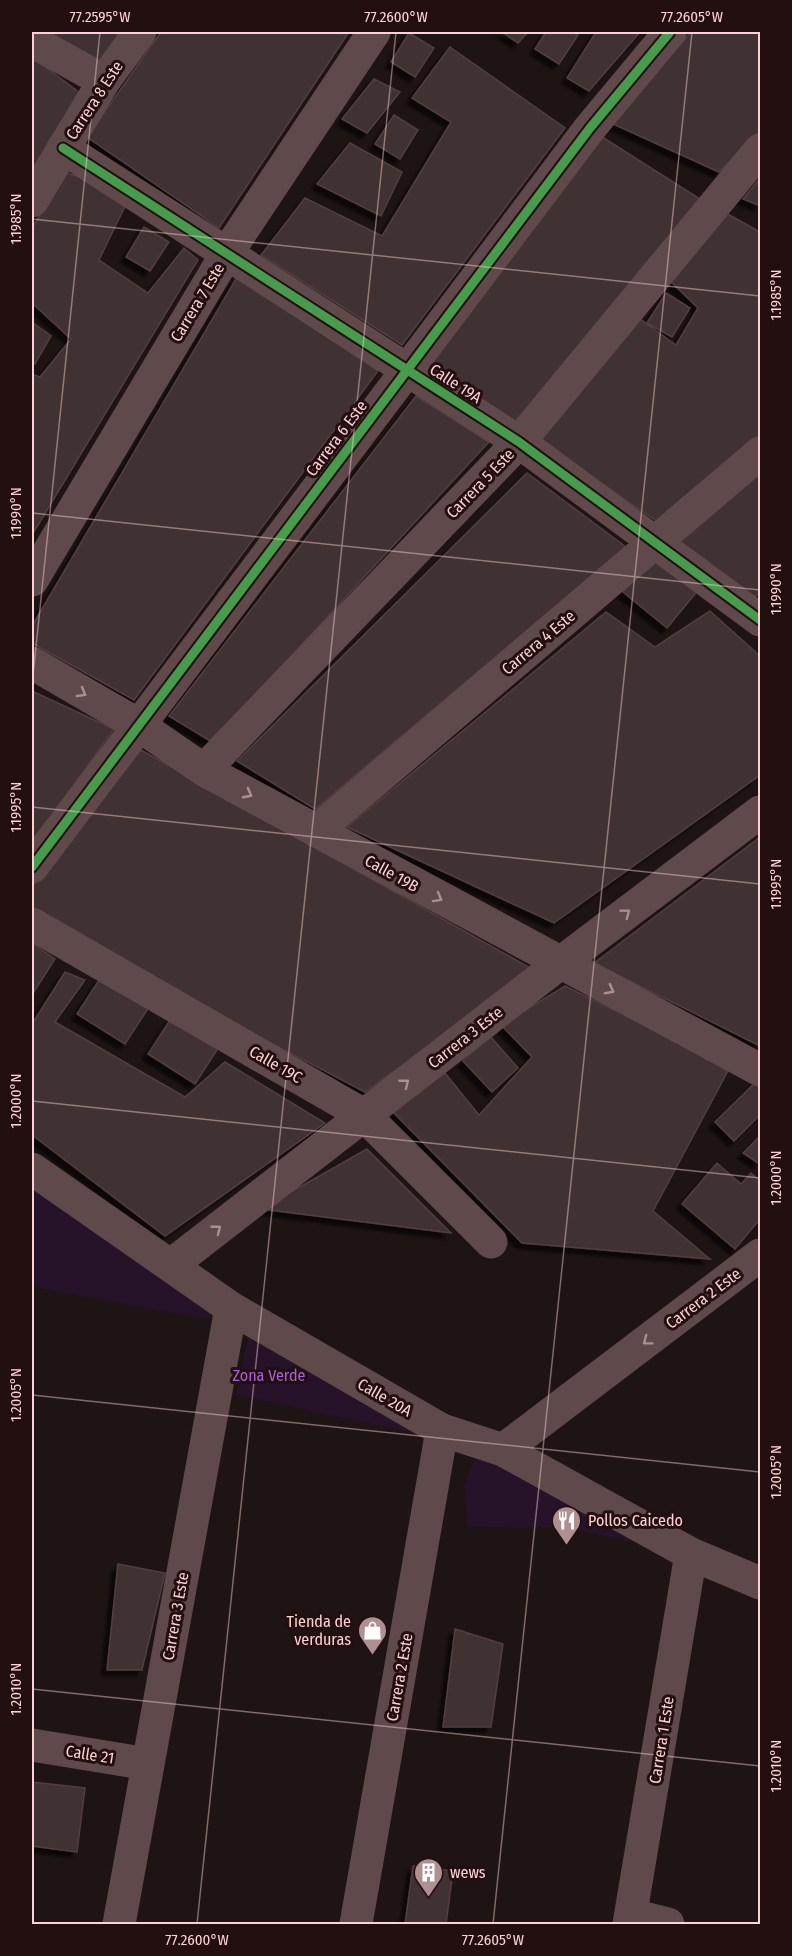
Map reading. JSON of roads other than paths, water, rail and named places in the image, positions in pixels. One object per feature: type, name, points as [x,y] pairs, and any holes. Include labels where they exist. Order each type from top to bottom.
[{"type":"street","name":"Carrera 8 Este","points":[[32,201],[104,81],[140,32]]},
{"type":"street","name":"Carrera 7 Este","points":[[32,580],[227,253],[374,32]]},
{"type":"street","name":"Carrera 6 Este","points":[[32,867],[137,724],[590,128],[670,32]]},
{"type":"street","points":[[32,41],[104,81]]},
{"type":"street","name":"Calle 19A","points":[[63,148],[519,442],[758,614]]},
{"type":"street","name":"Carrera 5 Este","points":[[204,770],[519,442],[760,150]]},
{"type":"street","name":"Carrera 4 Este","points":[[316,831],[760,453]]},
{"type":"street","name":"Calle 19B","points":[[32,663],[137,724],[204,770],[559,964],[760,1070]]},
{"type":"street","name":"Carrera 3 Este","points":[[171,1264],[760,812]]},
{"type":"street","name":"Calle 19C","points":[[32,924],[364,1115],[491,1242]]},
{"type":"street","name":"Calle 20A","points":[[32,1169],[231,1308],[442,1430],[503,1450],[691,1554],[760,1583]]},
{"type":"street","name":"Carrera 2 Este","points":[[503,1450],[760,1255]]},
{"type":"street","name":"Carrera 3 Este","points":[[119,1924],[231,1308]]},
{"type":"street","name":"Carrera 2 Este","points":[[356,1924],[442,1430]]},
{"type":"street","name":"Carrera 1 Este","points":[[631,1920],[691,1554]]},
{"type":"street","name":"Calle 21","points":[[32,1745],[148,1764]]},
{"type":"street","points":[[631,1920],[668,1924]]},
{"type":"place","name":"Pollos Caicedo","points":[[567,1546]]},
{"type":"place","name":"Tienda de verduras","points":[[372,1656]]},
{"type":"place","name":"wews","points":[[429,1898]]},
{"type":"park label","name":"Zona Verde","points":[[269,1375]]}]
